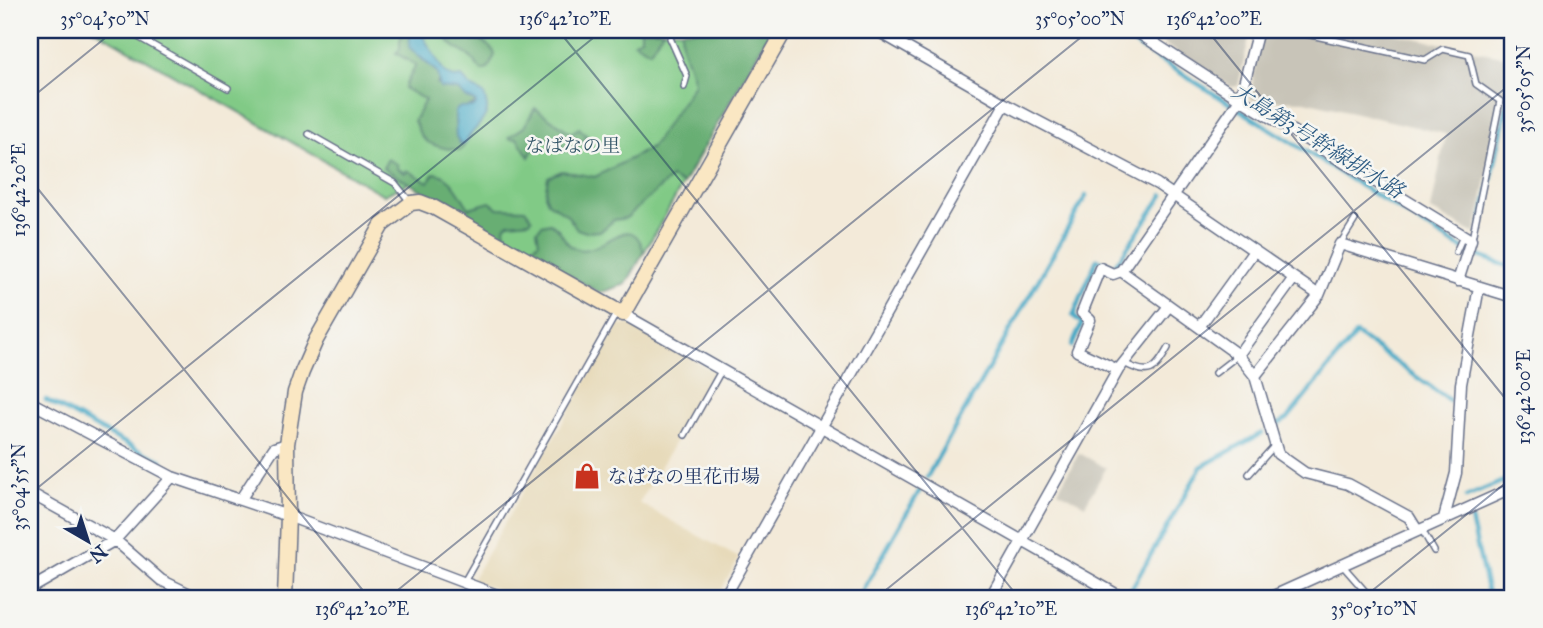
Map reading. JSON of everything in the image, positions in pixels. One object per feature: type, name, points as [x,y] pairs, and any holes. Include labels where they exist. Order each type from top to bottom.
[{"type":"street","points":[[621,312],[785,30]]},
{"type":"street","points":[[876,30],[1005,104],[1157,184],[1319,295]]},
{"type":"street","points":[[1133,30],[1236,105],[1466,239],[1458,281]]},
{"type":"street","points":[[1121,366],[1077,351],[1090,320],[1082,313],[1100,268],[1113,274],[1121,271],[1236,105],[1258,30]]},
{"type":"street","points":[[724,598],[1005,104]]},
{"type":"street","points":[[285,598],[287,443],[295,392],[316,340],[382,225],[402,208],[420,202],[621,312],[1123,598]]},
{"type":"street","points":[[1255,376],[1319,295],[1340,244],[1513,297]]},
{"type":"street","points":[[1199,327],[1254,251]]},
{"type":"street","points":[[1121,271],[1238,355],[1255,376],[1278,454],[1305,473],[1348,484],[1409,517],[1419,529]]},
{"type":"street","points":[[1238,355],[1294,278]]},
{"type":"street","points":[[1444,518],[1456,473],[1461,384],[1479,287]]},
{"type":"street","points":[[990,598],[1121,366],[1169,306]]},
{"type":"street","points":[[30,402],[172,477],[288,516],[505,598]]},
{"type":"street","points":[[240,500],[274,448],[287,443]]},
{"type":"street","points":[[30,589],[115,540],[172,477]]},
{"type":"street","points":[[1269,598],[1513,488]]},
{"type":"street","points":[[30,493],[115,540],[161,580],[198,598]]},
{"type":"lane","points":[[126,30],[228,88]]},
{"type":"lane","points":[[675,30],[670,37],[687,76],[684,87]]},
{"type":"lane","points":[[1288,30],[1425,60],[1443,49],[1469,55],[1476,85],[1500,101],[1466,239]]},
{"type":"lane","points":[[309,134],[395,183],[411,203]]},
{"type":"lane","points":[[1340,244],[1355,220]]},
{"type":"lane","points":[[464,582],[621,312]]},
{"type":"lane","points":[[1121,366],[1143,371],[1152,370],[1158,366],[1168,348]]},
{"type":"lane","points":[[1215,373],[1238,355]]},
{"type":"lane","points":[[685,435],[722,370]]},
{"type":"lane","points":[[1249,474],[1276,445]]},
{"type":"lane","points":[[1419,529],[1434,551]]},
{"type":"lane","points":[[1341,564],[1371,598]]},
{"type":"shaded area","points":[[1142,30],[1251,30],[1238,86],[1232,87]]},
{"type":"shaded area","points":[[1263,30],[1376,30],[1511,58],[1475,234],[1431,210],[1446,134],[1305,101],[1252,100],[1250,96]]},
{"type":"shaded area","points":[[631,324],[716,373],[639,503],[739,558],[717,598],[519,598],[472,580],[618,326]]},
{"type":"shaded area","points":[[1079,453],[1106,468],[1085,505],[1058,491]]},
{"type":"green space","name":"なばなの里","points":[[95,30],[771,30],[626,284],[600,293],[409,183],[384,195]]},
{"type":"green space","points":[[404,30],[411,30],[415,53],[437,72],[437,84],[459,90],[476,104],[455,111],[456,136],[460,144],[465,144],[461,150],[429,143],[422,137],[414,121],[425,100],[404,88],[416,65],[396,53],[400,49]]},
{"type":"green space","points":[[445,30],[476,30],[477,37],[493,50],[495,55],[488,69],[482,71],[471,58],[451,44]]},
{"type":"green space","points":[[641,30],[663,30],[650,51],[634,42],[641,38]]},
{"type":"green space","points":[[682,30],[771,30],[683,184],[671,178],[626,218],[614,220],[601,231],[586,232],[577,229],[567,215],[548,202],[545,195],[548,177],[562,171],[595,177],[651,148],[694,84],[682,44]]},
{"type":"green space","points":[[535,108],[571,133],[579,128],[587,136],[577,149],[565,151],[559,142],[538,140],[529,157],[517,138],[509,137],[524,127]]},
{"type":"green space","points":[[388,159],[405,173],[407,170],[428,182],[434,173],[446,177],[469,208],[490,202],[498,208],[525,209],[532,218],[530,221],[509,223],[504,227],[505,235],[502,237],[383,168]]},
{"type":"green space","points":[[550,223],[577,249],[587,249],[624,233],[632,233],[639,239],[644,252],[626,284],[600,293],[527,251],[539,242],[537,230]]},
{"type":"water","points":[[411,30],[422,30],[445,73],[454,78],[462,77],[471,87],[484,94],[487,111],[465,144],[460,144],[456,136],[455,111],[460,107],[474,107],[475,101],[466,98],[458,90],[440,88],[437,72],[409,47]]},
{"type":"waterway","name":"大島第3号幹線排水路","points":[[1112,30],[1451,242],[1473,254],[1513,268]]},
{"type":"waterway","points":[[1480,233],[1513,76]]},
{"type":"waterway","points":[[1072,346],[1082,323],[1073,316],[1097,259],[1114,267],[1163,195]]},
{"type":"waterway","points":[[927,477],[1086,196]]},
{"type":"waterway","points":[[1278,424],[1287,419],[1356,334],[1449,400]]},
{"type":"waterway","points":[[46,400],[161,460]]},
{"type":"waterway","points":[[1512,404],[1510,430],[1513,431]]},
{"type":"waterway","points":[[1129,593],[1201,467],[1262,433]]},
{"type":"waterway","points":[[1466,497],[1513,477]]},
{"type":"waterway","points":[[862,592],[920,490]]},
{"type":"waterway","points":[[1470,515],[1489,598]]},
{"type":"place","name":"なばなの里花市場","points":[[587,476]]}]
